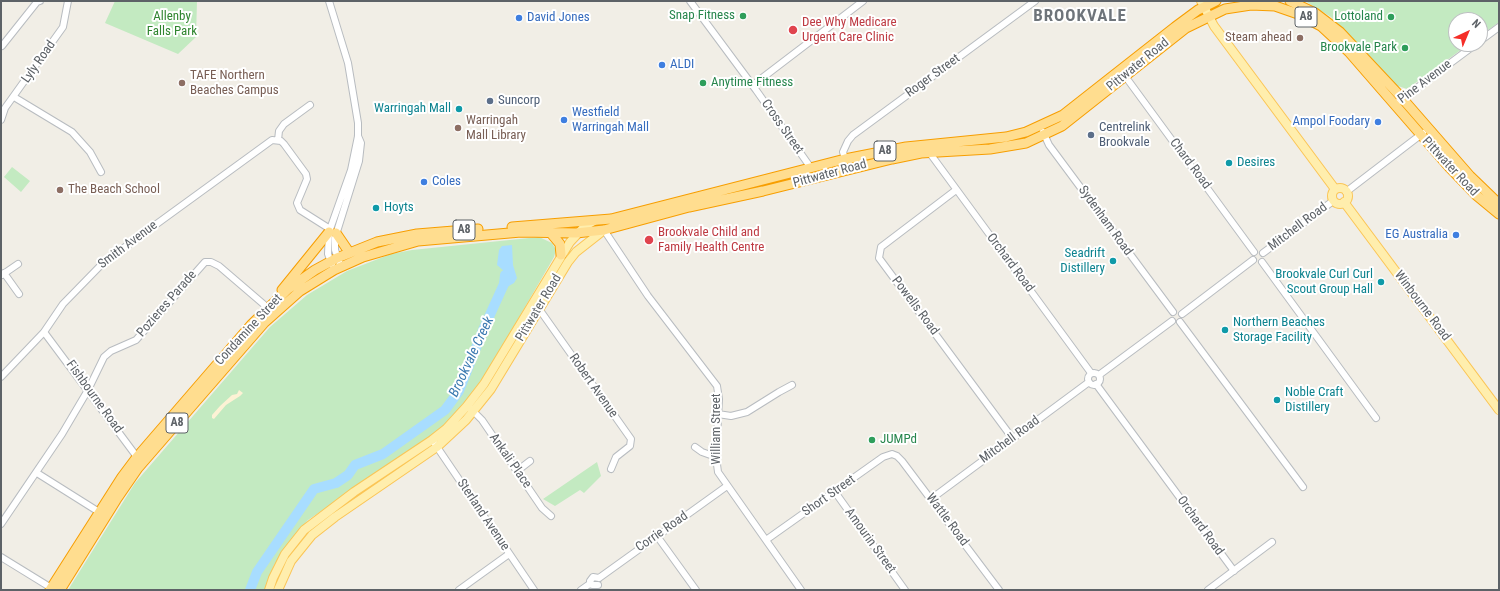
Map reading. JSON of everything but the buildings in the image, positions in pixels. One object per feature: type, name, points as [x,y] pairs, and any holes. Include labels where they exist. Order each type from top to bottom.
[{"type":"highway","name":"Pittwater Road","points":[[604,230],[689,207],[763,191],[859,166],[929,152],[1008,147],[1026,143],[1203,4],[1216,1]]},
{"type":"highway","name":"Pittwater Road","points":[[1290,1],[1315,13],[1340,32],[1402,98],[1470,176],[1499,204]]},
{"type":"highway","name":"Pittwater Road","points":[[594,222],[611,219],[845,159],[906,147],[1006,137],[1042,131],[1068,122],[1182,31],[1225,9],[1252,3],[1287,10],[1304,16],[1321,26],[1349,52],[1394,105],[1476,195],[1499,214]]},
{"type":"highway","name":"Cross Street","points":[[811,168],[816,178]]},
{"type":"highway","name":"Condamine Street","points":[[54,590],[116,500],[140,460],[268,308],[298,281],[349,252],[377,242],[417,234],[594,222]]},
{"type":"highway","name":"Condamine Street","points":[[54,590],[99,512],[122,476],[140,460],[276,311],[300,291],[338,268],[378,252],[418,241],[486,234],[550,232],[576,233],[604,230]]},
{"type":"highway","points":[[278,298],[286,284],[332,231],[349,252]]},
{"type":"highway","points":[[550,232],[560,244],[561,255]]},
{"type":"main road","points":[[1203,4],[1215,27],[1335,190]]},
{"type":"main road","points":[[1340,188],[1346,192],[1348,198],[1340,204],[1333,201],[1332,196],[1335,190],[1340,188]]},
{"type":"main road","name":"Winbourne Road","points":[[1344,202],[1499,410]]},
{"type":"main road","points":[[576,233],[594,222]]},
{"type":"main road","name":"Pittwater Road","points":[[278,590],[293,557],[312,535],[434,443],[446,429],[491,389],[568,262],[587,243],[604,230]]},
{"type":"main road","name":"Pittwater Road","points":[[470,409],[561,255],[576,233]]},
{"type":"main road","name":"Pittwater Road","points":[[269,590],[285,554],[304,530],[349,496],[434,443]]},
{"type":"street","points":[[2,46],[37,2],[40,1]]},
{"type":"street","name":"Lyly Road","points":[[1,120],[5,108],[63,27],[68,1]]},
{"type":"street","points":[[330,1],[348,63],[358,123],[358,136],[361,143],[359,161],[328,244],[338,268]]},
{"type":"street","points":[[753,85],[863,1]]},
{"type":"street","name":"Roger Street","points":[[845,159],[843,152],[850,138],[1035,1]]},
{"type":"street","name":"Cross Street","points":[[692,2],[753,85],[811,168]]},
{"type":"street","points":[[1488,35],[1499,27]]},
{"type":"street","name":"Pine Avenue","points":[[1394,105],[1465,52]]},
{"type":"street","name":"Chard Road","points":[[1125,76],[1254,252]]},
{"type":"street","points":[[14,97],[72,132],[90,152],[101,172]]},
{"type":"street","points":[[310,104],[284,124],[279,131],[278,140],[284,144],[306,174],[307,178],[297,203],[300,210],[332,231]]},
{"type":"street","points":[[1346,192],[1421,135],[1428,128]]},
{"type":"street","name":"Sydenham Road","points":[[1042,131],[1050,147],[1173,312]]},
{"type":"street","name":"Smith Avenue","points":[[1,377],[44,332],[63,304],[103,263],[267,143],[272,140],[278,140]]},
{"type":"street","name":"Orchard Road","points":[[929,152],[1091,373]]},
{"type":"street","name":"Powells Road","points":[[956,190],[881,247],[879,258],[1013,439]]},
{"type":"street","name":"Mitchell Road","points":[[1263,253],[1333,201]]},
{"type":"street","name":"William Street","points":[[604,230],[648,296],[715,382],[719,390],[716,457],[718,472],[801,590]]},
{"type":"street","points":[[1253,260],[1252,255],[1254,252],[1259,250],[1263,253],[1264,258],[1262,262]]},
{"type":"street","points":[[1253,260],[1257,263],[1262,262]]},
{"type":"street","points":[[1182,314],[1253,260]]},
{"type":"street","name":"Pozieres Parade","points":[[1,524],[37,473],[88,390],[104,357],[111,351],[136,340],[194,272],[205,262],[211,262],[219,266],[268,308]]},
{"type":"street","points":[[1262,262],[1376,418]]},
{"type":"street","points":[[18,264],[3,275],[19,294]]},
{"type":"street","name":"Robert Avenue","points":[[533,302],[631,439],[630,446],[616,457],[611,469]]},
{"type":"street","points":[[1172,321],[1170,316],[1173,312],[1177,311],[1182,314]]},
{"type":"street","points":[[1180,322],[1183,318],[1182,314]]},
{"type":"street","points":[[1172,321],[1176,323],[1180,322]]},
{"type":"street","points":[[1098,375],[1172,321]]},
{"type":"street","points":[[1180,322],[1303,488]]},
{"type":"street","name":"Fishbourne Road","points":[[44,332],[140,460]]},
{"type":"street","points":[[1091,373],[1098,375],[1099,380],[1096,384],[1089,382],[1088,377],[1091,373]]},
{"type":"street","name":"Mitchell Road","points":[[931,499],[1089,382]]},
{"type":"street","name":"Orchard Road","points":[[1096,384],[1234,570]]},
{"type":"street","points":[[718,414],[731,416],[747,412],[778,392],[792,385]]},
{"type":"street","name":"Ankali Place","points":[[470,409],[482,420],[542,508],[552,516]]},
{"type":"street","name":"Sterland Avenue","points":[[434,443],[534,590]]},
{"type":"street","points":[[695,447],[702,452],[716,457]]},
{"type":"street","name":"Wattle Road","points":[[892,454],[900,459],[999,590]]},
{"type":"street","name":"Short Street","points":[[766,540],[883,457],[892,454]]},
{"type":"street","points":[[517,471],[530,462]]},
{"type":"street","points":[[37,473],[99,512]]},
{"type":"street","name":"Corrie Road","points":[[581,590],[597,584],[657,536],[727,486]]},
{"type":"street","name":"Amourin Street","points":[[835,492],[905,590]]},
{"type":"street","points":[[657,536],[696,590]]},
{"type":"street","points":[[1208,590],[1272,542]]},
{"type":"street","points":[[459,590],[509,554]]},
{"type":"street","points":[[1,557],[54,590]]},
{"type":"green space","name":"Allenby Falls Park","points":[[115,1],[197,1],[196,37],[178,54],[105,23]]},
{"type":"green space","name":"Brookvale Park","points":[[1305,1],[1499,1],[1499,22],[1488,30],[1488,12],[1448,12],[1448,52],[1458,52],[1407,89],[1395,85],[1331,17]]},
{"type":"green space","points":[[12,167],[30,181],[21,192],[4,177]]},
{"type":"green space","points":[[539,237],[552,243],[556,250],[554,257],[481,383],[454,417],[432,437],[308,520],[290,541],[274,565],[265,590],[68,590],[135,483],[270,327],[307,295],[347,271],[391,254],[412,250]]},
{"type":"green space","points":[[597,462],[601,476],[584,493],[580,490],[555,506],[543,499]]},
{"type":"sand","points":[[239,390],[243,393],[226,405],[214,419],[212,418],[212,415],[220,406],[232,395],[237,394]]},
{"type":"water","points":[[512,245],[513,265],[517,278],[514,283],[507,287],[501,286],[504,271],[497,265],[499,250],[502,246]]},
{"type":"waterway","name":"Brookvale Creek","points":[[250,590],[257,572],[314,489],[336,483],[348,475],[355,465],[383,454],[445,410],[459,391],[483,330],[504,284],[505,275]]},
{"type":"place","name":"Snap Fitness","points":[[743,16]]},
{"type":"place","name":"Lottoland","points":[[1391,17]]},
{"type":"place","name":"David Jones","points":[[519,18]]},
{"type":"place","name":"Dee Why Medicare Urgent Care Clinic","points":[[793,30]]},
{"type":"place","name":"Steam ahead","points":[[1300,38]]},
{"type":"place","name":"Brookvale Park","points":[[1405,48]]},
{"type":"place","name":"ALDI","points":[[662,65]]},
{"type":"place","name":"TAFE Northern Beaches Campus","points":[[182,83]]},
{"type":"place","name":"Anytime Fitness","points":[[703,83]]},
{"type":"place","name":"Suncorp","points":[[490,101]]},
{"type":"place","name":"Warringah Mall","points":[[459,109]]},
{"type":"place","name":"Westfield Warringah Mall","points":[[564,120]]},
{"type":"place","name":"Ampol Foodary","points":[[1378,122]]},
{"type":"place","name":"Warringah Mall Library","points":[[458,128]]},
{"type":"place","name":"Centrelink Brookvale","points":[[1091,135]]},
{"type":"place","name":"Desires","points":[[1229,163]]},
{"type":"place","name":"Coles","points":[[424,182]]},
{"type":"place","name":"The Beach School","points":[[60,190]]},
{"type":"place","name":"Hoyts","points":[[376,208]]},
{"type":"place","name":"EG Australia","points":[[1456,235]]},
{"type":"place","name":"Brookvale Child and Family Health Centre","points":[[649,240]]},
{"type":"place","name":"Seadrift Distillery","points":[[1113,261]]},
{"type":"place","name":"Brookvale Curl Curl Scout Group Hall","points":[[1381,282]]},
{"type":"place","name":"Northern Beaches Storage Facility","points":[[1225,330]]},
{"type":"place","name":"Noble Craft Distillery","points":[[1277,400]]},
{"type":"place","name":"JUMPd","points":[[872,440]]},
{"type":"district","name":"BROOKVALE","points":[[1080,17]]}]
